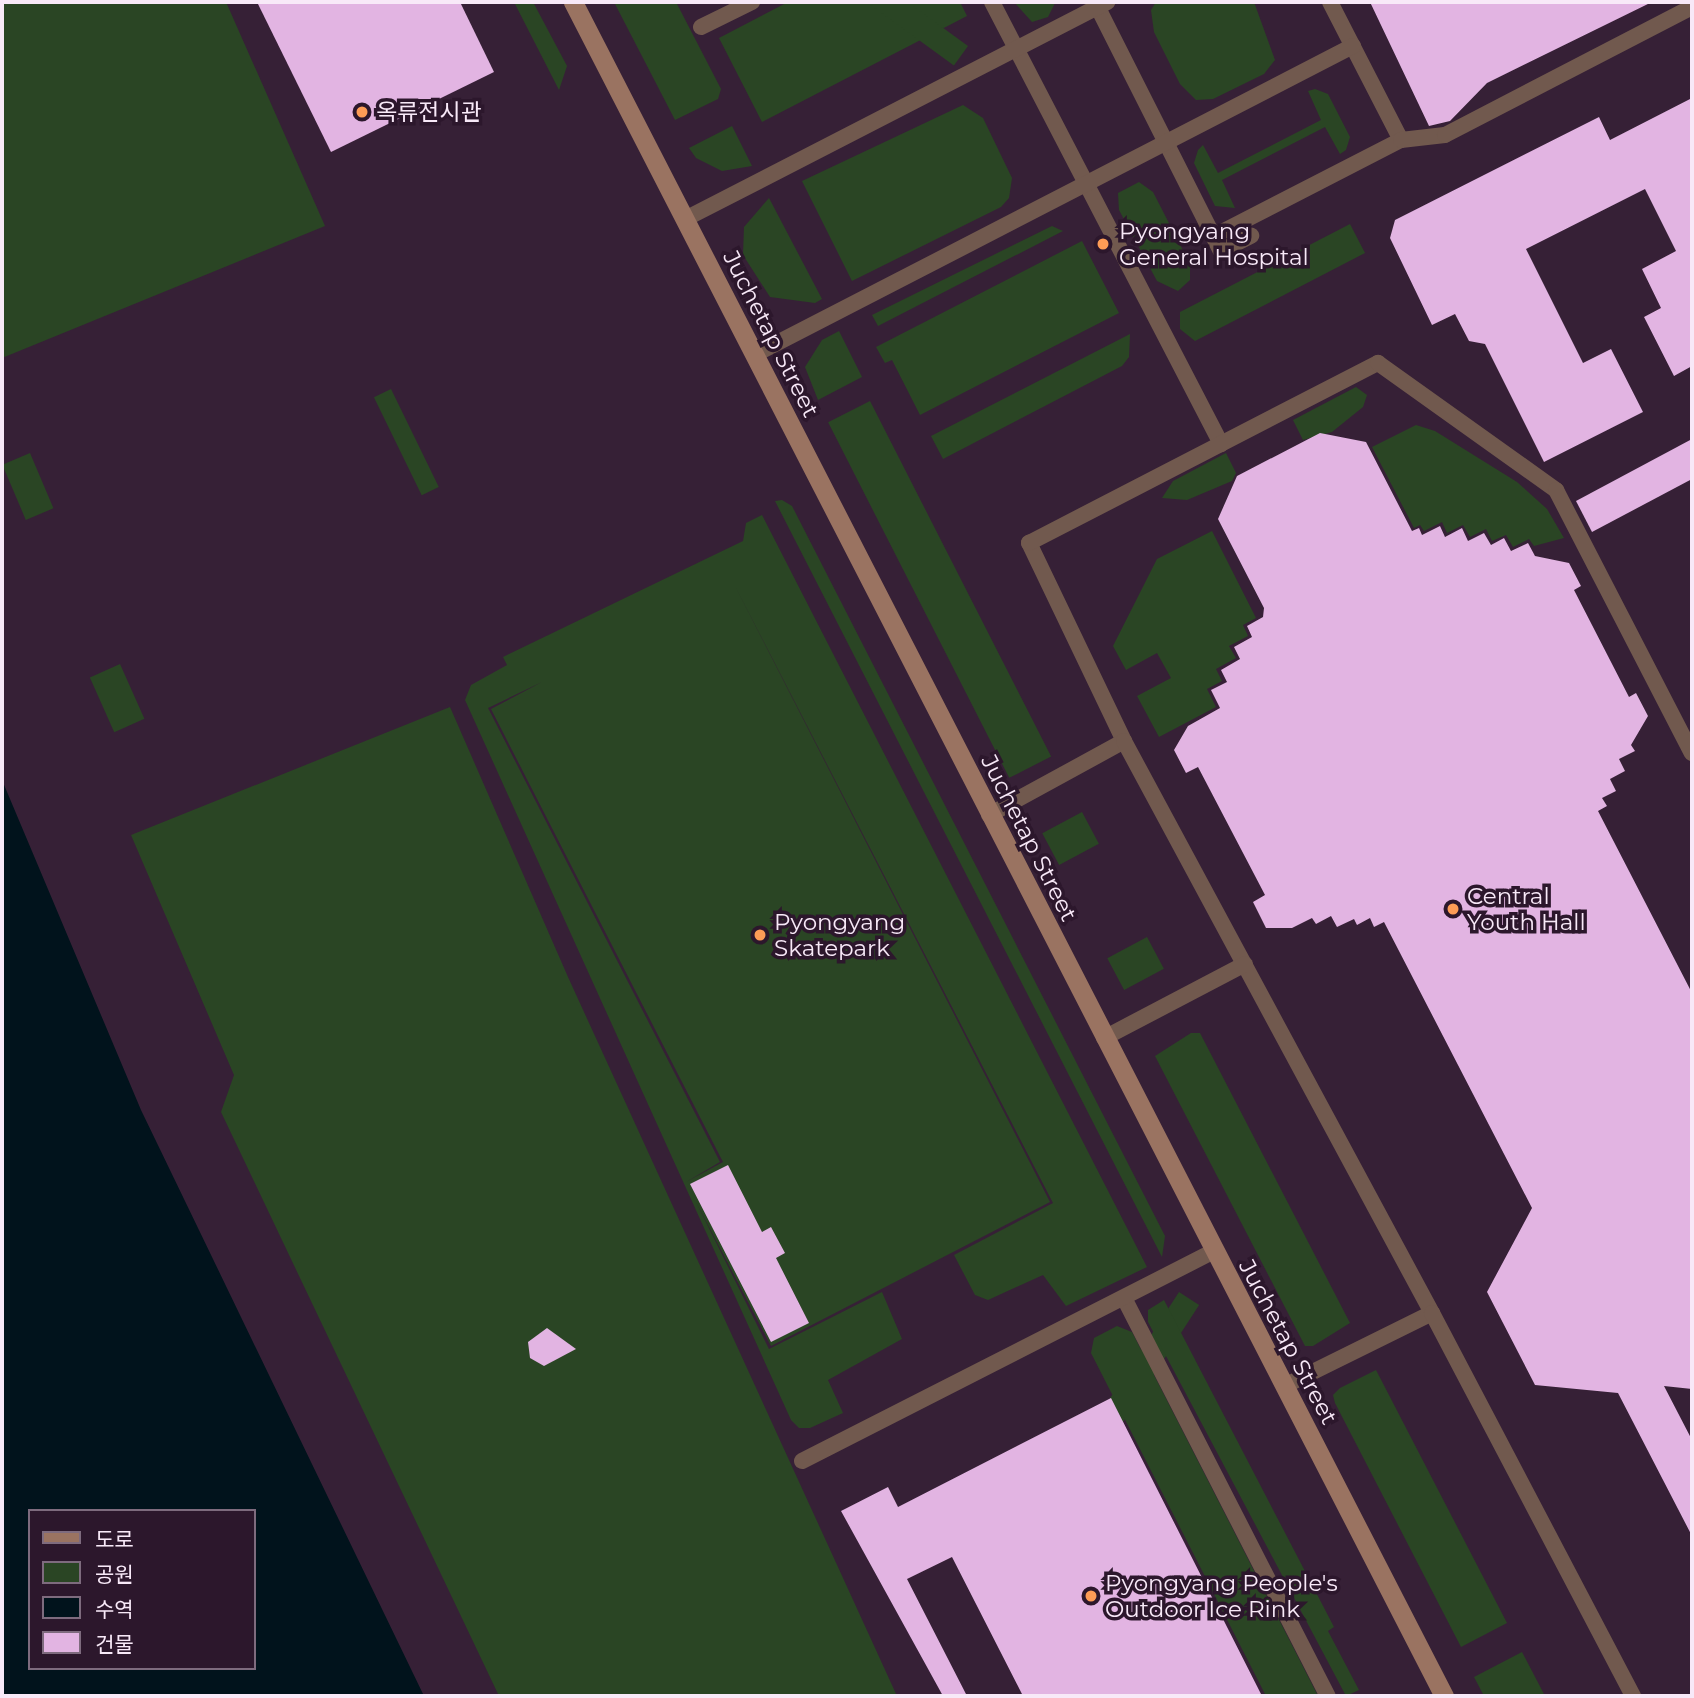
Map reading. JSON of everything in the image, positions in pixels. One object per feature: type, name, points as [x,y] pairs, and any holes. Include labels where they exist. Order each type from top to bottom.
[{"type":"main road","name":"Juchetap Street","points":[[573,2],[1213,1252],[1444,1696]]},
{"type":"lane","points":[[701,27],[752,2]]},
{"type":"lane","points":[[992,2],[1222,444]]},
{"type":"lane","points":[[1330,2],[1401,140]]},
{"type":"lane","points":[[685,219],[1099,3],[1221,251],[1251,236]]},
{"type":"lane","points":[[1214,236],[1401,140],[1445,135],[1692,7]]},
{"type":"lane","points":[[754,355],[1353,46]]},
{"type":"lane","points":[[1633,1696],[1433,1313],[1125,741],[1028,543],[1378,363],[1556,491],[1692,753]]},
{"type":"lane","points":[[989,815],[1125,741]]},
{"type":"lane","points":[[1104,1038],[1245,964]]},
{"type":"lane","points":[[802,1461],[1213,1252]]},
{"type":"lane","points":[[1124,1298],[1328,1696]]},
{"type":"lane","points":[[1284,1387],[1433,1313]]},
{"type":"green space","points":[[2,2],[226,2],[325,226],[2,358]]},
{"type":"green space","points":[[514,2],[533,2],[567,66],[559,90]]},
{"type":"green space","points":[[614,2],[676,2],[721,89],[718,99],[675,120]]},
{"type":"green space","points":[[788,2],[960,2],[967,16],[762,122],[719,38]]},
{"type":"green space","points":[[867,2],[907,2],[968,46],[954,65]]},
{"type":"green space","points":[[1014,2],[1055,3],[1048,17],[1032,22]]},
{"type":"green space","points":[[1156,2],[1254,2],[1275,60],[1264,74],[1213,99],[1196,100],[1180,84],[1154,32],[1151,10]]},
{"type":"green space","points":[[1315,89],[1328,94],[1350,137],[1346,150],[1340,154],[1325,127],[1222,180],[1235,208],[1215,206],[1194,163],[1198,150],[1203,145],[1218,173],[1321,120],[1308,91]]},
{"type":"green space","points":[[963,105],[983,118],[1012,178],[1009,198],[1001,207],[852,281],[802,181]]},
{"type":"green space","points":[[732,126],[752,166],[722,171],[696,158],[689,148]]},
{"type":"green space","points":[[1139,182],[1153,192],[1190,264],[1190,280],[1178,291],[1157,281],[1119,210],[1118,193]]},
{"type":"green space","points":[[769,198],[822,299],[815,303],[770,297],[743,255],[744,227]]},
{"type":"green space","points":[[1350,224],[1365,253],[1195,341],[1180,329],[1180,312]]},
{"type":"green space","points":[[1052,226],[1063,231],[878,326],[872,315]]},
{"type":"green space","points":[[1082,241],[1119,313],[920,415],[892,360],[885,363],[876,347]]},
{"type":"green space","points":[[839,331],[862,377],[818,400],[805,367],[822,340]]},
{"type":"green space","points":[[1130,334],[1129,357],[1122,366],[943,459],[931,436]]},
{"type":"green space","points":[[1356,387],[1367,395],[1363,407],[1332,432],[1303,440],[1293,420]]},
{"type":"green space","points":[[391,389],[439,487],[422,495],[374,397]]},
{"type":"green space","points":[[870,401],[1051,757],[1009,778],[828,422]]},
{"type":"green space","points":[[1416,425],[1435,431],[1517,482],[1547,509],[1564,538],[1534,546],[1529,539],[1513,547],[1506,535],[1492,541],[1486,529],[1470,537],[1463,525],[1447,533],[1442,522],[1424,531],[1420,525],[1414,528],[1372,447]]},
{"type":"green space","points":[[30,453],[53,508],[26,520],[2,465]]},
{"type":"green space","points":[[1226,453],[1236,473],[1232,481],[1187,500],[1162,498],[1173,481]]},
{"type":"green space","points":[[782,500],[792,506],[1165,1236],[1162,1257],[775,501]]},
{"type":"green space","name":"Pyongyang Skatepark","points":[[762,515],[1147,1267],[1066,1306],[1043,1275],[988,1300],[975,1295],[954,1255],[1053,1203],[733,582],[1050,1202],[771,1346],[696,1202],[769,1349],[882,1292],[902,1339],[828,1380],[843,1413],[810,1428],[799,1428],[791,1420],[465,700],[471,685],[507,665],[503,657],[743,541],[746,523]],"holes":[[[542,682],[491,709],[723,1162],[686,1182],[720,1162],[488,708]]]},
{"type":"green space","points":[[1212,531],[1256,618],[1243,625],[1248,636],[1229,646],[1236,658],[1216,669],[1222,681],[1207,689],[1216,707],[1159,737],[1137,696],[1171,678],[1157,653],[1126,670],[1113,646],[1157,559]]},
{"type":"green space","points":[[120,664],[144,719],[114,732],[90,677]]},
{"type":"green space","points":[[450,707],[568,977],[897,1696],[499,1696],[221,1112],[234,1075],[131,835]]},
{"type":"green space","points":[[1082,812],[1099,844],[1059,865],[1042,833]]},
{"type":"green space","points":[[1147,937],[1164,969],[1124,990],[1107,958]]},
{"type":"green space","points":[[1191,1033],[1200,1033],[1350,1323],[1313,1346],[1305,1346],[1155,1056]]},
{"type":"green space","points":[[1179,1292],[1199,1305],[998,1615],[978,1601]]},
{"type":"green space","points":[[1164,1300],[1334,1627],[1328,1631],[1359,1690],[1346,1696],[1148,1322],[1148,1310]]},
{"type":"green space","points":[[1117,1326],[1132,1332],[1318,1696],[1266,1696],[1091,1353],[1094,1338]]},
{"type":"green space","points":[[1376,1370],[1507,1623],[1461,1647],[1335,1403],[1333,1395],[1340,1388]]},
{"type":"green space","points":[[1522,1652],[1545,1696],[1484,1696],[1474,1677]]},
{"type":"water","points":[[2,780],[141,1110],[424,1696],[2,1696]]},
{"type":"building","name":"옥류전시관","points":[[257,2],[460,2],[494,72],[331,152]]},
{"type":"building","points":[[1370,2],[1652,2],[1487,83],[1450,121],[1429,126]]},
{"type":"building","points":[[1692,98],[1692,366],[1674,376],[1644,317],[1661,308],[1642,269],[1676,251],[1645,189],[1526,249],[1583,363],[1611,349],[1643,412],[1544,462],[1485,344],[1469,341],[1455,314],[1432,325],[1390,238],[1395,220],[1599,117],[1610,140]]},
{"type":"building","name":"Central Youth Hall","points":[[1320,433],[1366,442],[1412,531],[1419,528],[1422,535],[1440,526],[1445,537],[1462,528],[1468,541],[1484,533],[1491,545],[1504,538],[1511,551],[1528,543],[1535,556],[1569,563],[1581,586],[1574,590],[1629,697],[1636,693],[1648,716],[1631,745],[1635,751],[1619,759],[1625,771],[1610,779],[1616,791],[1602,798],[1607,806],[1598,811],[1692,993],[1692,1389],[1664,1386],[1692,1440],[1692,1536],[1618,1393],[1535,1385],[1487,1292],[1532,1208],[1384,922],[1374,927],[1370,918],[1357,925],[1354,919],[1337,927],[1331,916],[1316,924],[1312,918],[1292,928],[1266,928],[1253,902],[1265,895],[1198,767],[1186,773],[1174,750],[1188,726],[1220,708],[1211,690],[1227,682],[1221,670],[1240,659],[1234,647],[1252,637],[1247,626],[1263,617],[1264,608],[1218,519],[1237,476]]},
{"type":"building","points":[[1692,439],[1692,479],[1592,532],[1576,501]]},
{"type":"building","points":[[728,1165],[762,1232],[771,1227],[785,1253],[776,1258],[809,1323],[771,1342],[690,1184]]},
{"type":"building","points":[[547,1328],[576,1349],[544,1366],[530,1358],[528,1342]]},
{"type":"building","name":"Pyongyang People's Outdoor Ice Rink","points":[[1111,1398],[1262,1696],[1023,1696],[952,1557],[907,1579],[967,1696],[943,1696],[841,1511],[888,1487],[898,1507]]},
{"type":"place","name":"옥류전시관","points":[[362,112]]},
{"type":"place","name":"Pyongyang General Hospital","points":[[1103,244]]},
{"type":"place","name":"Central Youth Hall","points":[[1453,909]]},
{"type":"place","name":"Pyongyang Skatepark","points":[[760,935]]},
{"type":"place","name":"Pyongyang People's Outdoor Ice Rink","points":[[1091,1596]]}]
